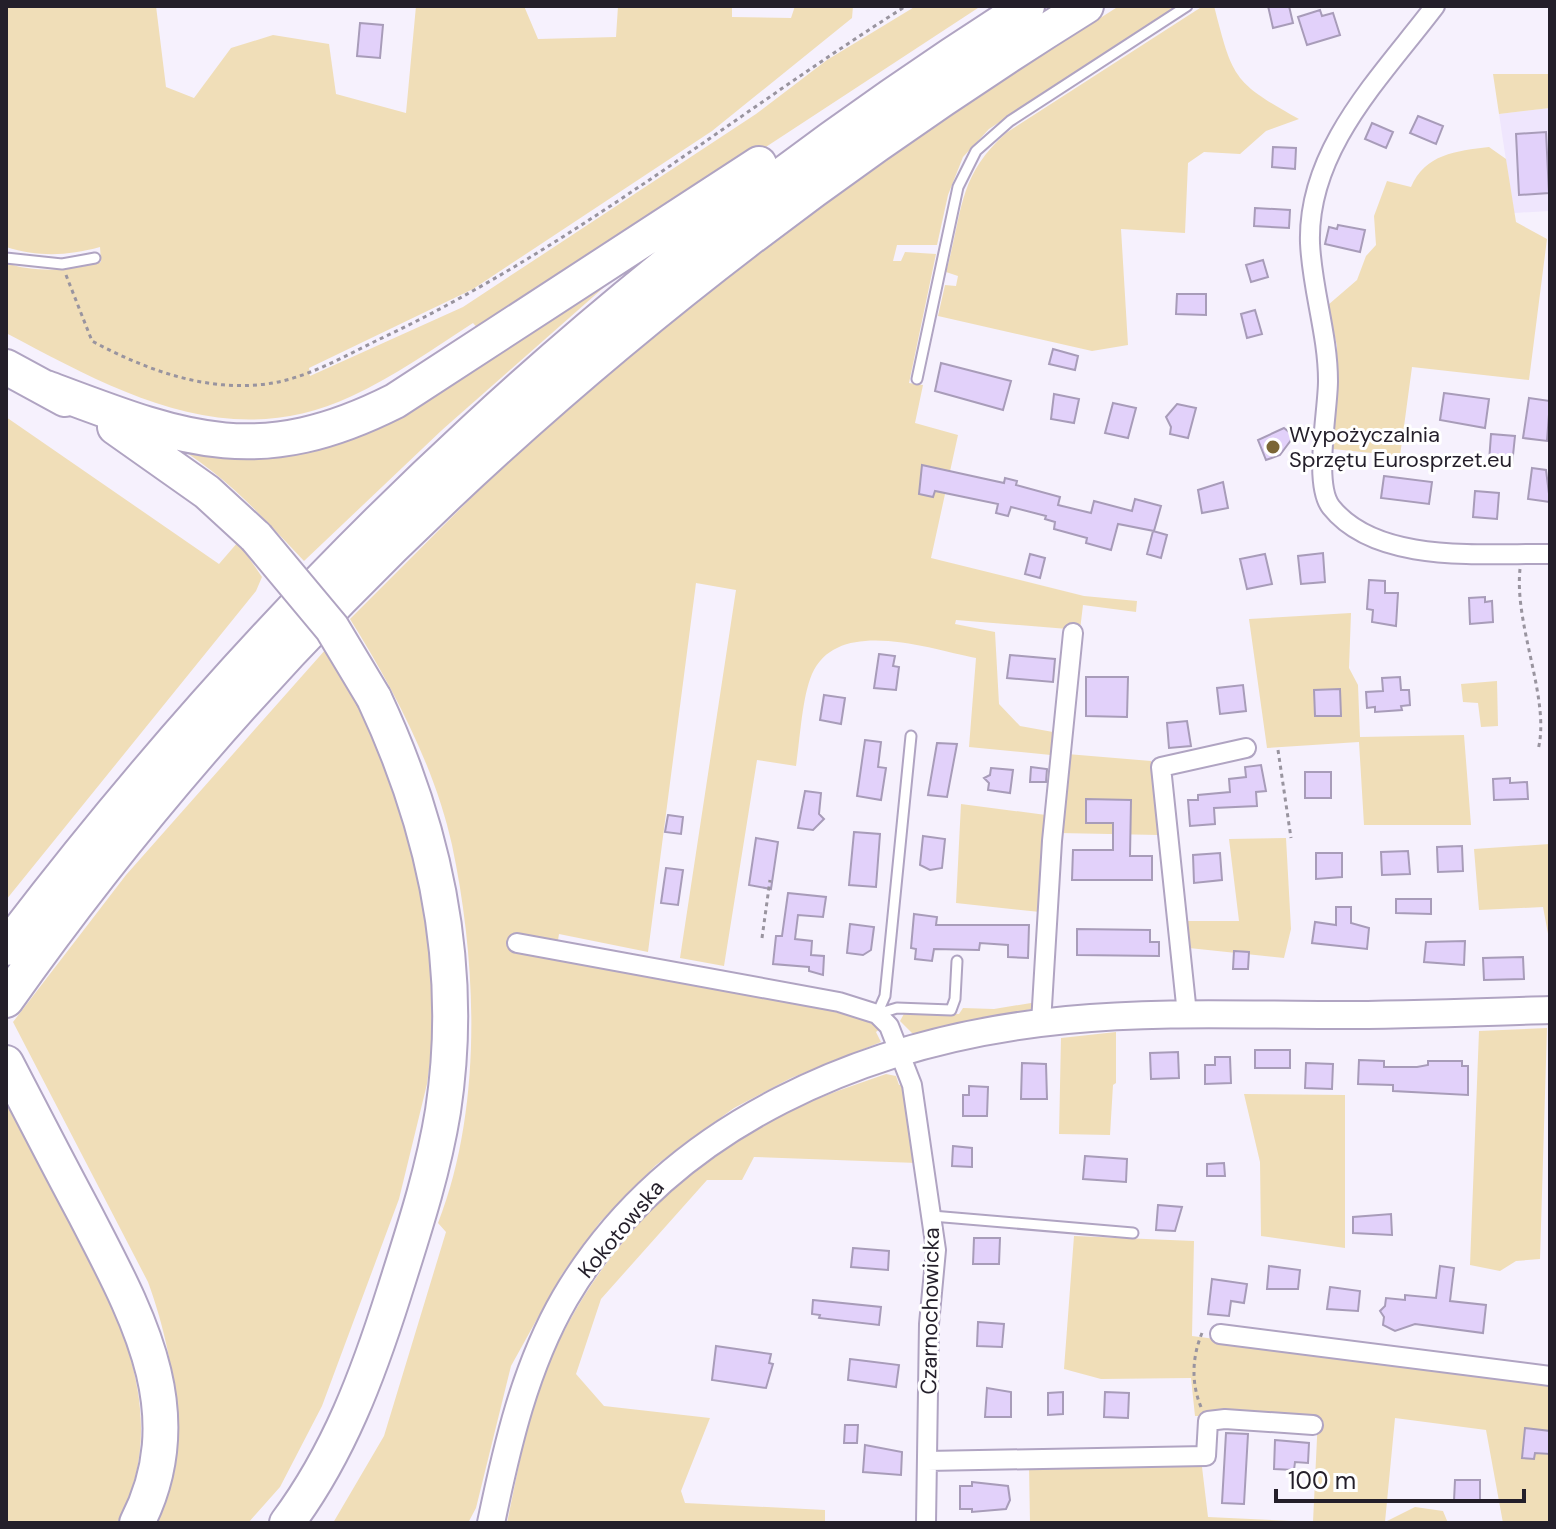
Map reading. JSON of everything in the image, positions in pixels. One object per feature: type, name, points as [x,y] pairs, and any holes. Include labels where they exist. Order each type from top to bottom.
[{"type":"highway","points":[[46,388],[143,424],[209,441],[274,442],[334,429],[395,401],[950,39],[1014,6]]},
{"type":"highway","points":[[6,948],[127,792],[235,668],[376,521],[497,406],[634,288],[788,168],[1027,6]]},
{"type":"highway","points":[[6,1000],[124,845],[278,667],[406,534],[517,430],[688,284],[806,193],[974,76],[1086,6]]},
{"type":"highway","points":[[6,367],[159,455],[207,492],[256,537],[332,628],[374,698],[398,750],[421,816],[441,897],[451,1020],[443,1111],[418,1218],[365,1380],[331,1457],[287,1523]]},
{"type":"highway","points":[[6,1063],[130,1304],[153,1363],[159,1392],[161,1450],[157,1475],[137,1523]]},
{"type":"street","points":[[1435,6],[1347,122],[1333,148],[1315,198],[1310,241],[1328,382],[1324,486],[1331,507],[1352,526],[1380,541],[1439,552],[1550,554]]},
{"type":"street","points":[[1041,1023],[1052,841],[1073,633]]},
{"type":"street","points":[[1187,1014],[1161,767],[1246,748]]},
{"type":"street","points":[[517,943],[839,1002],[877,1014]]},
{"type":"street","name":"Kokotowska","points":[[491,1523],[516,1415],[536,1358],[565,1298],[610,1234],[668,1173],[723,1131],[790,1095],[898,1056],[989,1032],[1041,1023],[1187,1014],[1550,1010]]},
{"type":"street","name":"Czarnochowicka","points":[[877,1014],[889,1026],[898,1056],[912,1085],[936,1250],[929,1324],[926,1523]]},
{"type":"street","points":[[1220,1334],[1550,1376]]},
{"type":"street","points":[[927,1461],[1206,1456],[1208,1421],[1225,1419],[1313,1425]]},
{"type":"lane","points":[[917,379],[958,187],[976,151],[1010,121],[1187,6]]},
{"type":"lane","points":[[6,258],[62,264],[95,258]]},
{"type":"lane","points":[[877,1014],[885,996],[911,736]]},
{"type":"lane","points":[[877,1014],[897,1008],[951,1010],[955,999],[957,961]]},
{"type":"lane","points":[[932,1216],[1133,1233]]},
{"type":"path","points":[[62,264],[92,341],[126,359],[183,379],[227,385],[266,384],[304,375],[461,301],[750,114],[824,57],[906,6]]},
{"type":"path","points":[[1522,553],[1518,589],[1536,689],[1538,750]]},
{"type":"path","points":[[1278,750],[1291,838]]},
{"type":"path","points":[[762,938],[770,880]]},
{"type":"path","points":[[1208,1421],[1195,1393],[1194,1355],[1202,1333],[1220,1334]]},
{"type":"shaded area","points":[[6,6],[156,6],[166,87],[194,98],[231,48],[273,35],[329,44],[336,94],[406,113],[416,6],[524,6],[538,39],[616,37],[618,6],[732,6],[732,17],[791,18],[795,6],[853,6],[852,18],[712,131],[473,289],[309,368],[310,376],[463,307],[756,114],[827,60],[916,6],[981,6],[482,333],[473,323],[399,371],[352,396],[306,413],[261,419],[217,417],[173,408],[131,394],[6,333],[6,263],[54,270],[101,262],[100,247],[53,254],[6,247]]},
{"type":"shaded area","points":[[1119,6],[1177,6],[989,129],[963,157],[948,195],[937,245],[897,245],[893,261],[901,261],[905,252],[936,254],[909,383],[923,385],[915,423],[958,435],[931,558],[1084,596],[1137,601],[1136,612],[1083,605],[1080,630],[956,620],[955,624],[995,632],[999,704],[1020,726],[1053,732],[1051,755],[969,747],[976,658],[886,641],[863,641],[842,646],[825,656],[809,683],[796,766],[757,760],[724,966],[680,958],[736,590],[696,583],[648,952],[559,934],[555,959],[844,1011],[881,1028],[876,1032],[881,1042],[791,1078],[734,1108],[656,1165],[600,1222],[562,1274],[511,1366],[476,1508],[468,1523],[333,1523],[384,1436],[446,1232],[438,1223],[453,1179],[463,1132],[471,1035],[467,938],[452,845],[444,816],[435,786],[410,728],[350,619],[483,486],[640,343],[879,160]]},
{"type":"shaded area","points":[[1203,6],[1214,6],[1226,49],[1239,76],[1261,96],[1299,119],[1266,131],[1240,154],[1204,152],[1188,163],[1185,233],[1121,229],[1128,345],[1092,351],[938,316],[945,285],[956,286],[958,276],[946,272],[964,196],[978,165],[990,149],[1006,133]]},
{"type":"shaded area","points":[[1493,74],[1550,74],[1550,108],[1499,114]]},
{"type":"shaded area","points":[[1550,108],[1550,211],[1514,213],[1499,114]]},
{"type":"shaded area","points":[[1489,147],[1506,159],[1516,222],[1547,239],[1529,380],[1412,367],[1400,456],[1333,449],[1337,346],[1328,305],[1357,280],[1366,256],[1376,245],[1374,216],[1387,181],[1411,187],[1424,167],[1433,161],[1454,153]]},
{"type":"shaded area","points":[[619,274],[442,430],[304,561],[254,508],[220,478],[160,437],[252,453]]},
{"type":"shaded area","points":[[6,417],[219,564],[238,542],[262,577],[256,591],[6,900]]},
{"type":"shaded area","points":[[1351,613],[1349,668],[1358,685],[1360,737],[1464,735],[1471,825],[1364,825],[1359,742],[1267,748],[1249,619]]},
{"type":"shaded area","points":[[326,649],[360,703],[411,832],[433,908],[436,1016],[427,1084],[399,1199],[322,1406],[280,1487],[248,1523],[155,1523],[166,1495],[176,1434],[171,1371],[157,1310],[148,1282],[13,1022],[126,875]]},
{"type":"shaded area","points":[[1497,681],[1498,726],[1481,727],[1478,703],[1463,702],[1461,684]]},
{"type":"shaded area","points":[[1067,754],[1151,761],[1159,835],[1059,833]]},
{"type":"shaded area","points":[[961,804],[1046,815],[1040,912],[956,903]]},
{"type":"shaded area","points":[[1286,838],[1291,929],[1284,958],[1189,948],[1186,921],[1239,921],[1229,839]]},
{"type":"shaded area","points":[[1550,844],[1550,991],[1548,991],[1549,939],[1543,907],[1479,910],[1474,849]]},
{"type":"shaded area","points":[[1037,1002],[1035,1008],[920,1035],[912,1033],[900,1021],[905,1012],[959,1014],[963,1008],[994,1009]]},
{"type":"shaded area","points":[[1547,1028],[1540,1259],[1516,1261],[1500,1271],[1470,1265],[1479,1031]]},
{"type":"shaded area","points":[[1116,1032],[1116,1083],[1113,1085],[1110,1135],[1059,1134],[1061,1038]]},
{"type":"shaded area","points":[[886,1074],[896,1076],[899,1085],[904,1084],[917,1163],[754,1157],[742,1180],[707,1180],[601,1299],[576,1374],[604,1406],[710,1418],[681,1491],[685,1503],[825,1510],[825,1523],[507,1523],[531,1416],[558,1343],[603,1268],[630,1234],[692,1173],[763,1124],[808,1102]]},
{"type":"shaded area","points":[[1244,1094],[1345,1095],[1345,1248],[1261,1236],[1260,1162]]},
{"type":"shaded area","points":[[6,1098],[107,1295],[134,1370],[140,1408],[140,1446],[133,1485],[117,1523],[6,1523]]},
{"type":"shaded area","points":[[1074,1236],[1194,1241],[1192,1336],[1550,1382],[1550,1523],[1503,1523],[1486,1430],[1395,1418],[1385,1522],[1415,1507],[1443,1511],[1448,1523],[1030,1523],[1029,1465],[1202,1467],[1208,1517],[1313,1522],[1318,1417],[1195,1416],[1191,1378],[1101,1379],[1064,1369]]},
{"type":"building","points":[[1268,6],[1289,6],[1293,23],[1273,28]]},
{"type":"building","points":[[1320,10],[1322,16],[1333,13],[1340,35],[1307,45],[1298,17]]},
{"type":"building","points":[[360,23],[383,25],[380,58],[357,56]]},
{"type":"building","points":[[1418,116],[1443,126],[1436,144],[1410,133]]},
{"type":"building","points":[[1372,123],[1393,132],[1386,148],[1365,139]]},
{"type":"building","points":[[1546,132],[1549,193],[1519,195],[1516,134]]},
{"type":"building","points":[[1273,147],[1296,148],[1295,169],[1272,167]]},
{"type":"building","points":[[1255,208],[1290,210],[1289,228],[1254,226]]},
{"type":"building","points":[[1338,225],[1365,230],[1360,252],[1325,244],[1329,227],[1337,229]]},
{"type":"building","points":[[1263,260],[1268,277],[1251,282],[1246,265]]},
{"type":"building","points":[[1177,294],[1206,294],[1206,315],[1176,314]]},
{"type":"building","points":[[1255,310],[1262,334],[1247,338],[1241,314]]},
{"type":"building","points":[[1053,349],[1078,356],[1075,370],[1049,364]]},
{"type":"building","points":[[941,363],[1011,381],[1003,410],[935,391]]},
{"type":"building","points":[[1444,393],[1489,399],[1485,428],[1440,420]]},
{"type":"building","points":[[1054,394],[1079,399],[1074,423],[1051,419]]},
{"type":"building","points":[[1529,398],[1550,401],[1547,441],[1523,438]]},
{"type":"building","points":[[1113,403],[1136,408],[1128,438],[1105,433]]},
{"type":"building","points":[[1177,404],[1196,408],[1188,438],[1170,434],[1171,427],[1166,417]]},
{"type":"building","name":"Wypożyczalnia Sprzętu Eurosprzet.eu","points":[[1284,428],[1294,436],[1280,455],[1266,460],[1258,440]]},
{"type":"building","points":[[1491,434],[1515,436],[1512,465],[1489,462]]},
{"type":"building","points":[[922,465],[1004,483],[1005,478],[1017,481],[1016,485],[1060,497],[1058,505],[1091,513],[1094,501],[1132,511],[1135,499],[1161,506],[1154,531],[1118,524],[1111,550],[1086,543],[1087,538],[1054,529],[1055,522],[1045,519],[1046,516],[1011,507],[1008,516],[996,513],[998,504],[935,491],[933,497],[919,494]]},
{"type":"building","points":[[1532,468],[1546,470],[1550,502],[1528,499]]},
{"type":"building","points":[[1384,476],[1432,482],[1429,504],[1381,498]]},
{"type":"building","points":[[1223,482],[1228,508],[1202,513],[1198,490]]},
{"type":"building","points":[[1475,491],[1499,493],[1497,519],[1473,517]]},
{"type":"building","points":[[1153,531],[1167,535],[1161,558],[1147,554]]},
{"type":"building","points":[[1323,553],[1325,582],[1301,584],[1298,556]]},
{"type":"building","points":[[1030,554],[1045,558],[1040,578],[1025,574]]},
{"type":"building","points":[[1265,554],[1272,584],[1247,589],[1240,559]]},
{"type":"building","points":[[1369,580],[1385,581],[1385,593],[1398,593],[1396,626],[1372,622],[1373,610],[1367,609]]},
{"type":"building","points":[[1485,597],[1485,602],[1492,601],[1493,622],[1470,624],[1469,598]]},
{"type":"building","points":[[879,654],[895,656],[893,666],[899,667],[896,690],[874,688]]},
{"type":"building","points":[[1010,655],[1055,659],[1053,682],[1007,678]]},
{"type":"building","points":[[1086,677],[1128,677],[1127,717],[1086,716]]},
{"type":"building","points":[[1400,677],[1401,690],[1409,690],[1410,705],[1401,706],[1402,710],[1375,712],[1375,707],[1367,708],[1366,692],[1383,691],[1382,678]]},
{"type":"building","points":[[1243,685],[1246,711],[1220,714],[1217,688]]},
{"type":"building","points":[[1340,689],[1341,716],[1315,716],[1314,690]]},
{"type":"building","points":[[824,695],[845,698],[841,724],[820,720]]},
{"type":"building","points":[[1187,721],[1191,746],[1169,748],[1167,723]]},
{"type":"building","points":[[865,740],[881,742],[878,767],[886,768],[881,800],[857,796]]},
{"type":"building","points":[[937,743],[957,744],[947,797],[928,795]]},
{"type":"building","points":[[1261,765],[1266,791],[1256,792],[1257,806],[1214,808],[1215,824],[1190,826],[1188,800],[1198,800],[1198,795],[1230,792],[1229,779],[1246,777],[1245,767]]},
{"type":"building","points":[[1031,767],[1047,769],[1046,782],[1030,782]]},
{"type":"building","points":[[991,768],[1013,770],[1010,793],[988,790],[989,783],[984,778],[990,775]]},
{"type":"building","points":[[1305,772],[1331,772],[1331,798],[1305,798]]},
{"type":"building","points":[[1510,778],[1510,783],[1527,782],[1528,799],[1494,800],[1493,779]]},
{"type":"building","points":[[805,791],[821,793],[819,814],[824,819],[813,830],[798,828]]},
{"type":"building","points":[[1086,799],[1131,800],[1130,856],[1152,856],[1152,880],[1072,880],[1073,850],[1113,850],[1113,823],[1086,823]]},
{"type":"building","points":[[668,815],[683,817],[681,834],[665,832]]},
{"type":"building","points":[[854,832],[880,834],[876,887],[849,885]]},
{"type":"building","points":[[923,836],[945,839],[942,868],[930,870],[920,865]]},
{"type":"building","points":[[756,838],[778,842],[771,889],[749,885]]},
{"type":"building","points":[[1462,846],[1463,871],[1438,872],[1437,847]]},
{"type":"building","points":[[1408,851],[1410,874],[1382,875],[1381,852]]},
{"type":"building","points":[[1220,853],[1222,880],[1194,883],[1193,855]]},
{"type":"building","points":[[1316,853],[1342,853],[1342,877],[1316,879]]},
{"type":"building","points":[[666,868],[683,870],[678,905],[661,903]]},
{"type":"building","points":[[788,893],[826,897],[823,917],[798,915],[795,939],[812,941],[811,955],[824,956],[823,975],[809,971],[809,967],[773,964],[776,936],[782,936]]},
{"type":"building","points":[[1396,899],[1431,899],[1431,914],[1396,913]]},
{"type":"building","points":[[1336,907],[1351,907],[1351,923],[1369,928],[1367,949],[1312,943],[1315,922],[1336,925]]},
{"type":"building","points":[[914,914],[937,917],[936,925],[1029,925],[1028,958],[1008,957],[1008,945],[980,943],[979,950],[934,949],[932,961],[915,959],[916,949],[911,948]]},
{"type":"building","points":[[850,924],[874,927],[871,950],[863,955],[847,953]]},
{"type":"building","points":[[1077,929],[1150,930],[1150,942],[1159,942],[1159,956],[1077,955]]},
{"type":"building","points":[[1465,941],[1464,965],[1424,962],[1426,942]]},
{"type":"building","points":[[1234,951],[1249,952],[1248,969],[1233,969]]},
{"type":"building","points":[[1523,957],[1524,979],[1484,980],[1483,958]]},
{"type":"building","points":[[1255,1050],[1290,1050],[1290,1068],[1255,1068]]},
{"type":"building","points":[[1178,1052],[1179,1078],[1151,1079],[1150,1053]]},
{"type":"building","points":[[1215,1057],[1230,1057],[1231,1083],[1205,1084],[1205,1065],[1215,1065]]},
{"type":"building","points":[[1359,1060],[1384,1061],[1384,1067],[1417,1067],[1428,1065],[1428,1061],[1462,1061],[1462,1066],[1468,1066],[1468,1095],[1393,1091],[1393,1085],[1358,1084]]},
{"type":"building","points":[[1022,1063],[1046,1064],[1047,1099],[1021,1099]]},
{"type":"building","points":[[1306,1063],[1333,1064],[1332,1089],[1305,1088]]},
{"type":"building","points":[[969,1086],[988,1087],[987,1116],[963,1116],[963,1095],[969,1095]]},
{"type":"building","points":[[953,1146],[972,1148],[972,1167],[952,1166]]},
{"type":"building","points":[[1085,1156],[1127,1159],[1126,1182],[1083,1179]]},
{"type":"building","points":[[1224,1163],[1225,1176],[1207,1176],[1207,1164]]},
{"type":"building","points":[[1158,1205],[1182,1207],[1175,1231],[1156,1230]]},
{"type":"building","points":[[1391,1214],[1392,1235],[1353,1233],[1353,1217]]},
{"type":"building","points":[[974,1238],[1000,1238],[999,1264],[973,1264]]},
{"type":"building","points":[[853,1248],[889,1251],[888,1270],[851,1267]]},
{"type":"building","points":[[1269,1266],[1300,1270],[1298,1289],[1267,1289]]},
{"type":"building","points":[[1440,1266],[1454,1268],[1450,1301],[1486,1305],[1483,1333],[1415,1324],[1395,1331],[1383,1325],[1384,1317],[1380,1311],[1385,1306],[1386,1298],[1405,1300],[1405,1295],[1436,1298]]},
{"type":"building","points":[[1212,1279],[1247,1284],[1244,1303],[1231,1301],[1229,1316],[1208,1314]]},
{"type":"building","points":[[1330,1287],[1360,1291],[1358,1311],[1327,1309]]},
{"type":"building","points":[[813,1300],[881,1307],[879,1325],[819,1318],[820,1315],[812,1314]]},
{"type":"building","points":[[978,1322],[1004,1324],[1002,1347],[977,1346]]},
{"type":"building","points":[[716,1346],[771,1354],[769,1363],[773,1364],[766,1388],[712,1380]]},
{"type":"building","points":[[850,1359],[899,1365],[896,1387],[848,1380]]},
{"type":"building","points":[[987,1388],[1011,1392],[1011,1417],[985,1417]]},
{"type":"building","points":[[1063,1392],[1063,1414],[1048,1415],[1048,1393]]},
{"type":"building","points":[[1105,1392],[1129,1393],[1128,1418],[1104,1417]]},
{"type":"building","points":[[845,1425],[858,1425],[857,1443],[844,1443]]},
{"type":"building","points":[[1525,1428],[1550,1431],[1550,1454],[1535,1453],[1534,1459],[1522,1458]]},
{"type":"building","points":[[1226,1433],[1248,1434],[1244,1504],[1222,1503]]},
{"type":"building","points":[[1275,1440],[1309,1443],[1308,1463],[1295,1462],[1294,1470],[1274,1469]]},
{"type":"building","points":[[865,1445],[902,1452],[901,1475],[863,1472]]},
{"type":"building","points":[[1455,1480],[1480,1480],[1480,1502],[1454,1501]]},
{"type":"building","points":[[972,1482],[1008,1486],[1010,1500],[1006,1509],[972,1512],[972,1509],[960,1509],[960,1486],[972,1486]]},
{"type":"place","name":"Wypożyczalnia Sprzętu Eurosprzet.eu","points":[[1273,447]]}]
